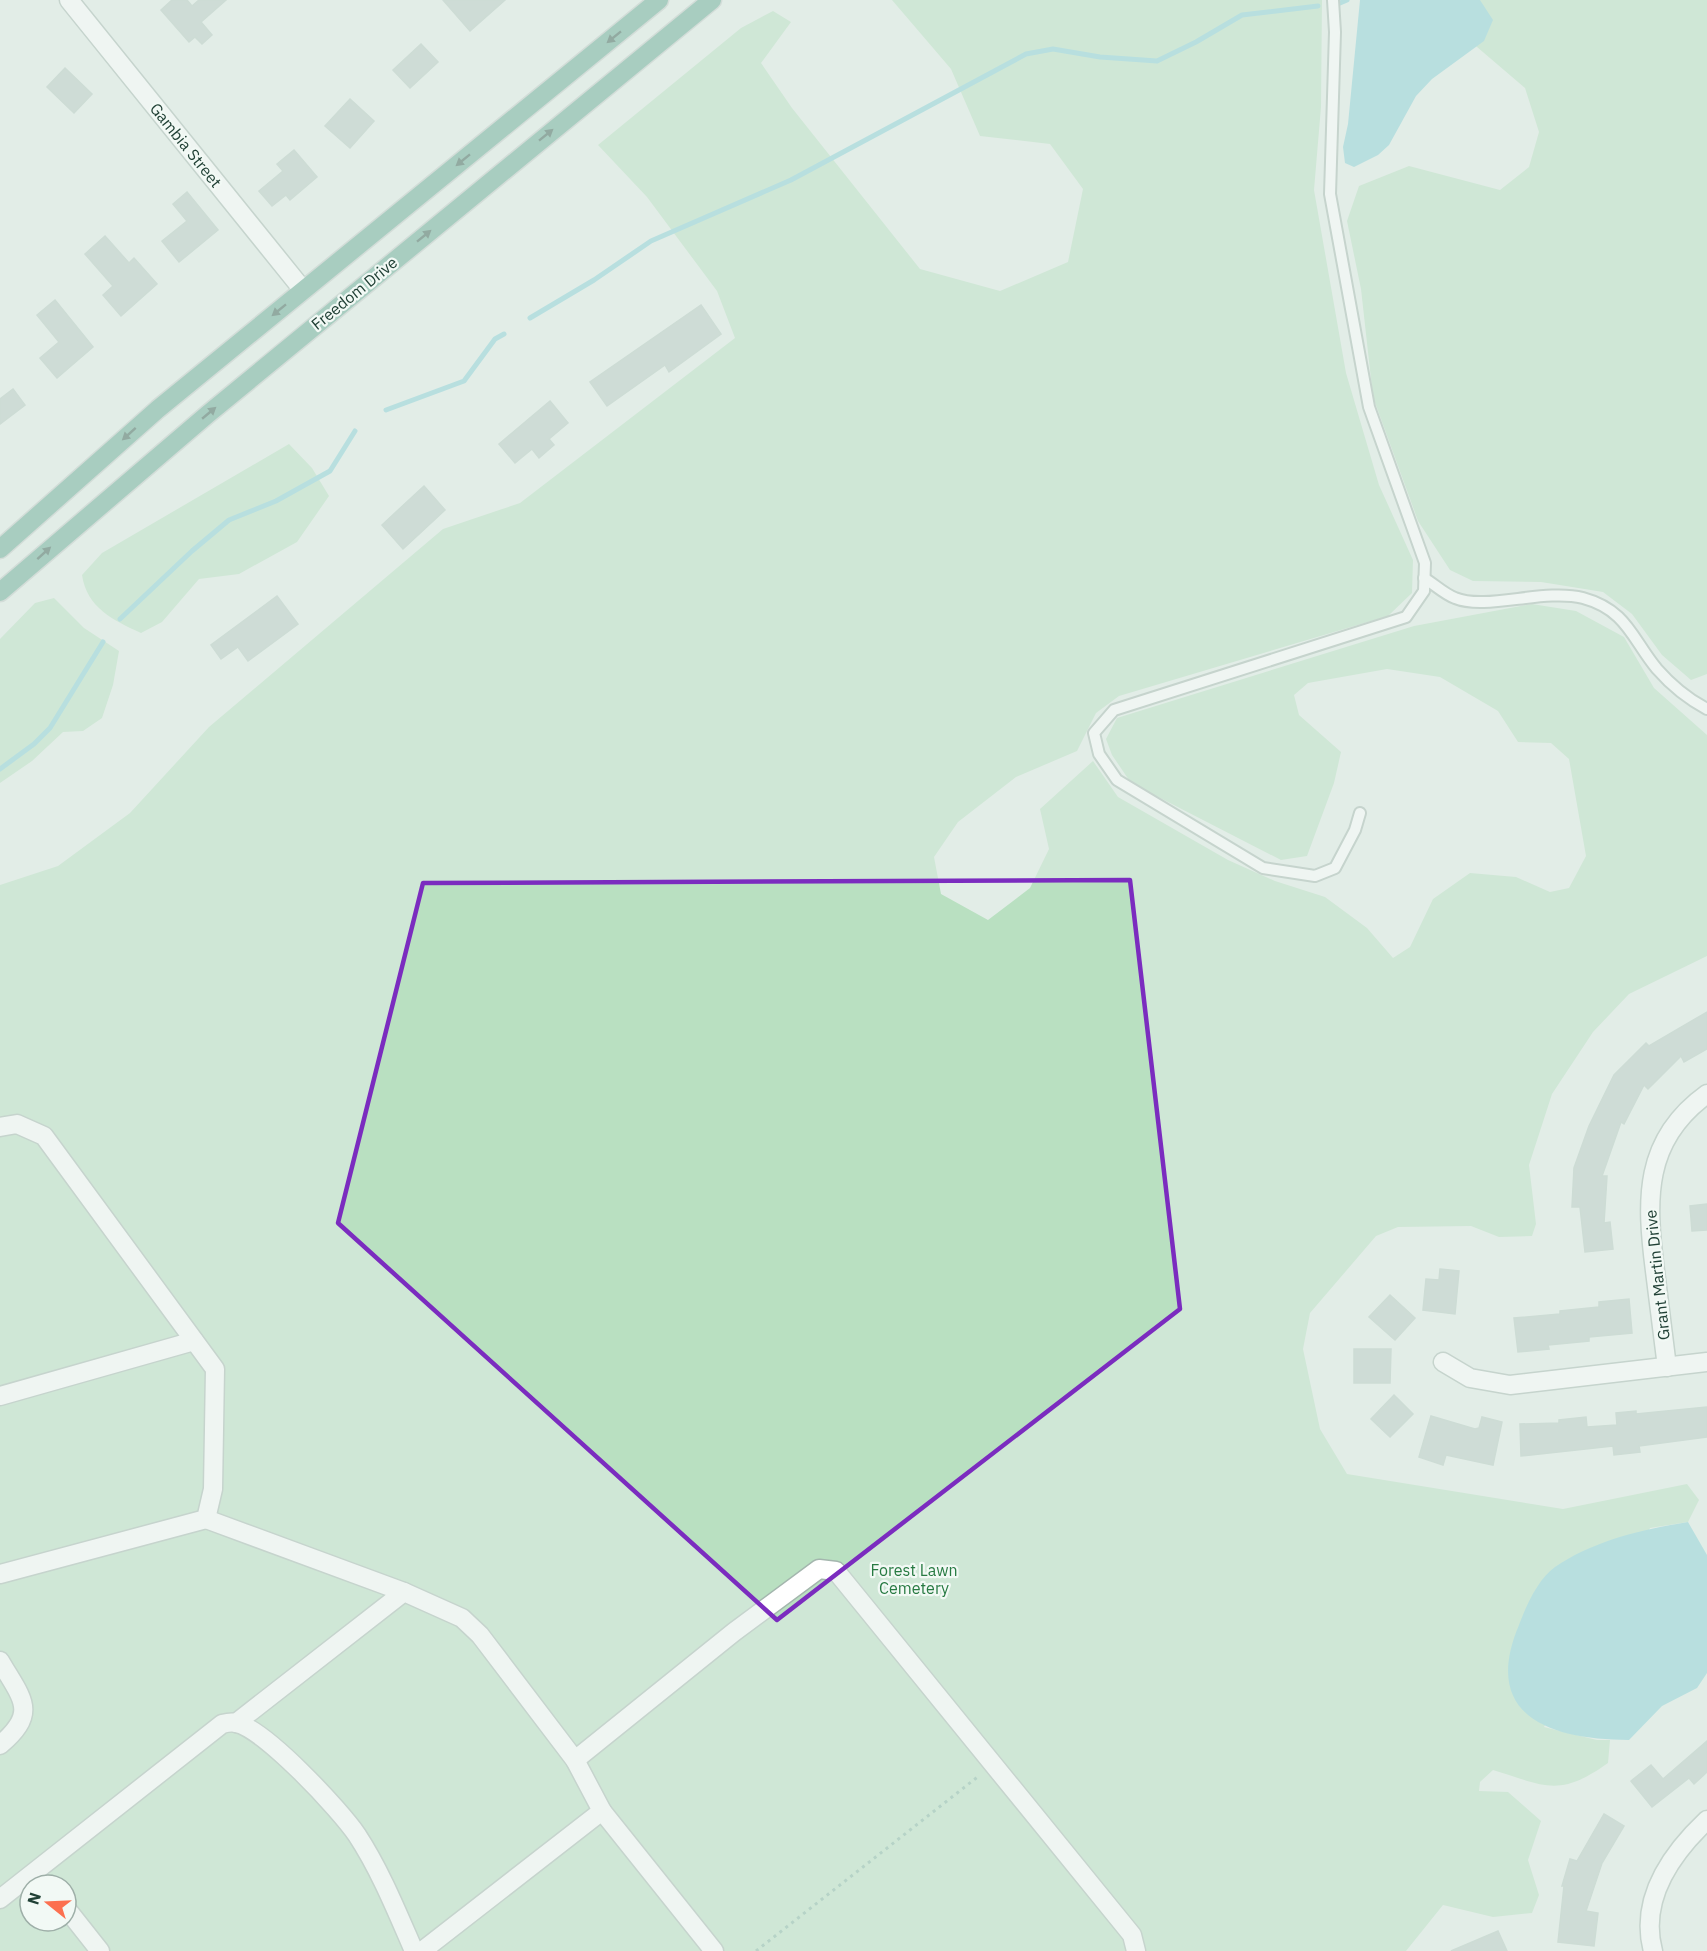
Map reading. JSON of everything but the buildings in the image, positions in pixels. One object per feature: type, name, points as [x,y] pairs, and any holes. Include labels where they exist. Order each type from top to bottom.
[{"type":"main road","points":[[0,549],[158,409],[659,0]]},
{"type":"main road","name":"Freedom Drive","points":[[0,592],[208,414],[712,0]]},
{"type":"street","name":"Gambia Street","points":[[69,0],[303,290]]},
{"type":"street","name":"Grant Martin Drive","points":[[1667,1367],[1650,1227],[1651,1178],[1661,1148],[1674,1124],[1707,1094]]},
{"type":"street","points":[[0,1127],[16,1124],[45,1136],[215,1369],[213,1489],[206,1519]]},
{"type":"street","points":[[0,1396],[194,1341]]},
{"type":"street","points":[[1443,1362],[1470,1378],[1510,1385],[1707,1362]]},
{"type":"street","points":[[0,1574],[206,1519],[404,1592],[462,1618],[480,1635],[575,1760],[602,1811],[714,1951]]},
{"type":"street","points":[[575,1760],[734,1632],[819,1569],[836,1571],[1132,1935],[1136,1951]]},
{"type":"street","points":[[236,1723],[404,1592]]},
{"type":"street","points":[[0,1661],[20,1694],[25,1713],[21,1725],[0,1745]]},
{"type":"street","points":[[48,1873],[222,1724],[236,1723],[257,1735],[303,1773],[357,1834],[395,1907],[414,1951]]},
{"type":"street","points":[[422,1951],[602,1811]]},
{"type":"street","points":[[1653,1951],[1649,1938],[1649,1913],[1656,1888],[1671,1859],[1707,1820]]},
{"type":"street","points":[[0,1899],[18,1890]]},
{"type":"street","points":[[78,1923],[100,1951]]},
{"type":"lane","points":[[1333,0],[1335,32],[1330,194],[1369,407],[1425,563],[1424,591],[1406,617],[1114,710],[1094,733],[1099,754],[1117,780],[1263,868],[1315,876],[1335,868],[1355,830],[1360,813]]},
{"type":"lane","points":[[1424,578],[1455,598],[1475,602],[1547,595],[1584,598],[1621,617],[1657,669],[1688,699],[1707,709]]},
{"type":"path","points":[[756,1951],[994,1764]]},
{"type":"highlighted area","points":[[1130,880],[1180,1309],[777,1620],[338,1223],[423,883]]},
{"type":"green space","name":"Forest Lawn Cemetery","points":[[892,0],[1322,0],[1321,107],[1314,190],[1346,373],[1379,485],[1413,560],[1412,593],[1388,616],[1119,696],[1096,713],[1077,751],[1016,777],[958,822],[934,857],[941,894],[988,920],[1030,888],[1049,849],[1040,809],[1093,761],[1118,797],[1228,860],[1275,881],[1325,897],[1367,928],[1393,958],[1410,947],[1433,899],[1470,873],[1516,877],[1550,892],[1569,888],[1586,856],[1569,759],[1551,743],[1518,742],[1498,711],[1440,677],[1387,669],[1308,683],[1294,695],[1299,715],[1341,752],[1334,783],[1307,856],[1281,860],[1131,783],[1112,755],[1106,739],[1117,718],[1414,626],[1532,604],[1576,611],[1624,637],[1654,688],[1707,735],[1707,956],[1629,994],[1593,1032],[1552,1094],[1529,1165],[1536,1224],[1532,1236],[1499,1237],[1471,1226],[1398,1227],[1376,1236],[1310,1313],[1303,1349],[1320,1429],[1347,1474],[1563,1509],[1687,1484],[1699,1500],[1688,1522],[1650,1528],[1544,1727],[1597,1740],[1610,1740],[1608,1763],[1577,1781],[1564,1785],[1539,1784],[1493,1770],[1480,1782],[1479,1791],[1508,1792],[1541,1821],[1528,1860],[1539,1895],[1532,1913],[1493,1917],[1443,1905],[1406,1951],[0,1951],[0,885],[58,866],[130,813],[209,727],[443,529],[520,503],[735,338],[717,291],[647,197],[598,145],[741,28],[773,11],[791,22],[761,63],[792,108],[920,269],[1000,291],[1068,262],[1083,189],[1050,144],[980,136],[951,69]]},
{"type":"green space","points":[[1422,0],[1707,0],[1707,674],[1691,680],[1662,655],[1632,614],[1603,592],[1541,582],[1473,581],[1450,570],[1418,521],[1373,397],[1361,289],[1347,221],[1359,186],[1409,166],[1500,190],[1529,167],[1539,132],[1525,88]]},
{"type":"green space","points":[[289,444],[312,468],[329,496],[297,542],[239,574],[199,579],[162,622],[141,633],[111,618],[95,604],[89,596],[82,575],[102,553]]},
{"type":"green space","points":[[54,598],[84,628],[119,651],[113,685],[102,718],[83,731],[63,732],[32,761],[0,783],[0,639],[35,603]]},
{"type":"water","points":[[1360,0],[1480,0],[1493,20],[1484,41],[1432,79],[1416,96],[1389,145],[1378,155],[1354,167],[1345,163],[1343,147],[1348,124]]},
{"type":"water","points":[[1688,1522],[1707,1555],[1707,1673],[1697,1688],[1662,1706],[1629,1740],[1574,1735],[1550,1728],[1530,1717],[1516,1702],[1509,1682],[1509,1656],[1525,1610],[1543,1578],[1570,1558],[1602,1543],[1636,1532]]},
{"type":"waterway","points":[[1340,3],[1347,0]]},
{"type":"waterway","points":[[530,318],[594,280],[651,241],[791,180],[1026,54],[1053,49],[1100,57],[1157,61],[1196,42],[1242,15],[1318,6]]},
{"type":"waterway","points":[[386,410],[464,381],[495,339],[504,334]]},
{"type":"waterway","points":[[120,619],[192,551],[229,520],[276,501],[330,471],[355,431]]},
{"type":"waterway","points":[[0,769],[34,744],[50,728],[103,642]]}]
